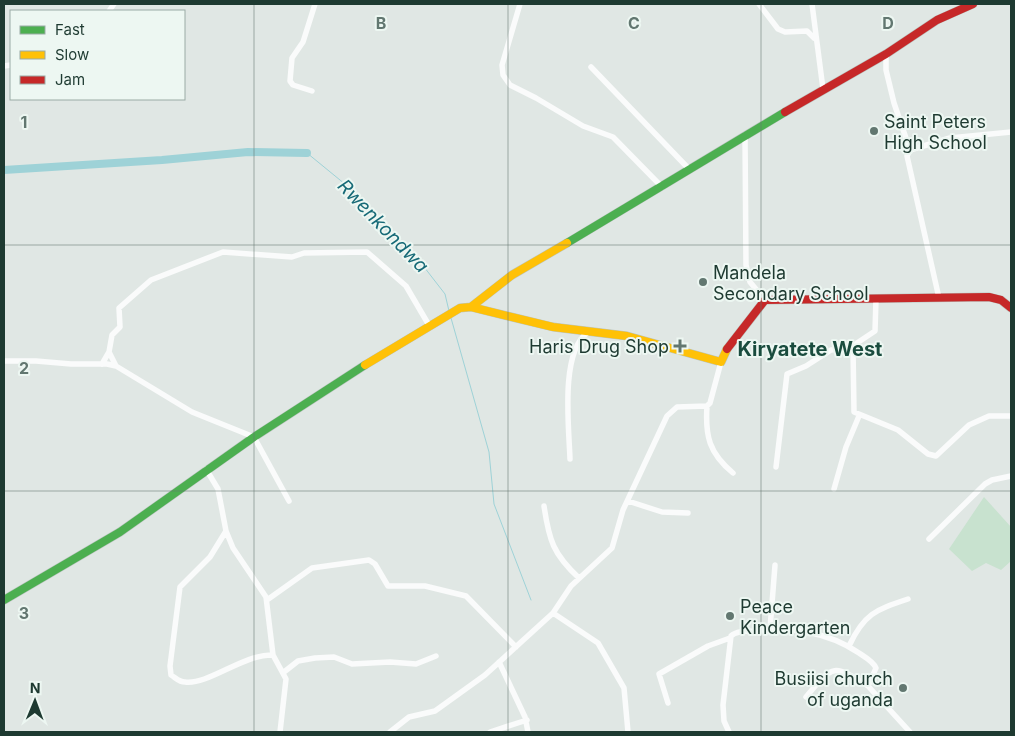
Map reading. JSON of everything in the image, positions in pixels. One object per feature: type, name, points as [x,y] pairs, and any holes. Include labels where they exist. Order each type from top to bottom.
[{"type":"street","points":[[312,91],[293,85],[290,81],[292,58],[303,42],[315,4]]},
{"type":"street","points":[[520,4],[502,65],[503,75],[510,86],[536,98],[583,126],[613,137],[662,187]]},
{"type":"street","points":[[759,4],[778,29],[785,32],[809,31],[816,42]]},
{"type":"street","points":[[812,4],[823,89]]},
{"type":"street","points":[[471,307],[512,275],[662,187],[745,135],[886,54],[937,20],[973,4]]},
{"type":"street","points":[[886,54],[886,70],[910,150],[907,156],[908,162],[939,298]]},
{"type":"street","points":[[591,67],[689,169]]},
{"type":"street","points":[[910,150],[950,138],[1011,132]]},
{"type":"street","points":[[745,135],[746,265],[750,282],[765,300]]},
{"type":"street","points":[[102,364],[109,352],[112,336],[120,327],[119,308],[143,285],[154,278],[223,252],[292,257],[304,253],[367,252],[406,286],[430,327]]},
{"type":"street","points":[[765,300],[989,297],[1001,300],[1011,308]]},
{"type":"street","points":[[876,299],[876,331],[857,343],[853,348],[853,408],[859,416],[898,430],[928,454],[936,456],[974,422],[996,414],[1011,416]]},
{"type":"street","points":[[390,732],[409,717],[435,711],[471,686],[553,613],[579,578],[615,544],[620,518],[666,416],[678,408],[707,406],[712,401],[722,356],[765,300]]},
{"type":"street","points":[[4,600],[120,532],[254,436],[336,382],[460,308],[471,307],[497,315],[587,333],[627,336],[721,362]]},
{"type":"street","points":[[570,458],[568,387],[576,346],[580,338],[587,333]]},
{"type":"street","points":[[776,467],[787,374],[806,366],[832,350],[853,348]]},
{"type":"street","points":[[109,352],[116,366]]},
{"type":"street","points":[[4,361],[116,366],[192,412],[254,436],[289,500]]},
{"type":"street","points":[[707,406],[706,428],[709,441],[718,458],[733,473]]},
{"type":"street","points":[[834,489],[846,447],[859,416]]},
{"type":"street","points":[[206,469],[218,489],[226,531],[236,554],[253,575],[267,600],[273,655],[284,672],[287,690],[280,732]]},
{"type":"street","points":[[929,539],[989,481],[1011,476]]},
{"type":"street","points":[[628,500],[662,512],[688,512]]},
{"type":"street","points":[[544,506],[548,531],[556,554],[579,578]]},
{"type":"street","points":[[226,531],[210,558],[180,587],[170,666],[171,675],[182,682],[194,682],[257,655],[273,655]]},
{"type":"street","points":[[267,600],[312,568],[369,560],[375,564],[388,586],[425,586],[466,596],[516,647]]},
{"type":"street","points":[[770,629],[775,565]]},
{"type":"street","points":[[849,646],[859,626],[870,615],[885,606],[908,599]]},
{"type":"street","points":[[553,613],[598,643],[624,688],[628,732]]},
{"type":"street","points":[[668,703],[659,674],[708,646],[730,638],[736,633],[770,629],[818,634],[849,646],[875,666],[875,671],[868,686]]},
{"type":"street","points":[[729,732],[723,717],[722,706],[730,638]]},
{"type":"street","points":[[284,672],[298,661],[315,658],[334,658],[352,664],[390,662],[416,664],[436,656]]},
{"type":"street","points":[[499,662],[527,720],[528,732]]},
{"type":"street","points":[[806,697],[825,674],[832,670],[846,672],[868,686],[910,732]]},
{"type":"street","points":[[490,732],[527,720]]},
{"type":"green space","points":[[984,497],[1011,527],[1011,561],[1001,570],[986,563],[972,571],[949,549]]},
{"type":"waterway","name":"Rwenkondwa","points":[[4,170],[162,160],[248,152],[307,153]]},
{"type":"waterway","name":"Rwenkondwa","points":[[307,153],[351,189],[381,225],[414,254],[445,294],[449,311]]},
{"type":"waterway","name":"Rwenkondwa","points":[[451,318],[489,452],[494,504],[531,600]]},
{"type":"traffic: fast","points":[[567,243],[785,112]]},
{"type":"traffic: fast","points":[[4,600],[120,532],[254,437],[365,365]]},
{"type":"traffic: slow","points":[[365,365],[460,308],[471,307],[512,275],[567,243]]},
{"type":"traffic: slow","points":[[471,307],[553,327],[627,336],[721,362],[727,349]]},
{"type":"traffic: jam","points":[[785,112],[886,54],[937,20],[973,4]]},
{"type":"traffic: jam","points":[[727,349],[765,300],[989,297],[1001,300],[1011,308]]},
{"type":"place","name":"Saint Peters High School","points":[[874,131]]},
{"type":"place","name":"Mandela Secondary School","points":[[703,282]]},
{"type":"place","name":"Haris Drug Shop","points":[[680,346]]},
{"type":"place","name":"Peace Kindergarten","points":[[730,616]]},
{"type":"place","name":"Busiisi church of uganda","points":[[903,688]]},
{"type":"district","name":"Kiryatete West","points":[[810,349]]}]
